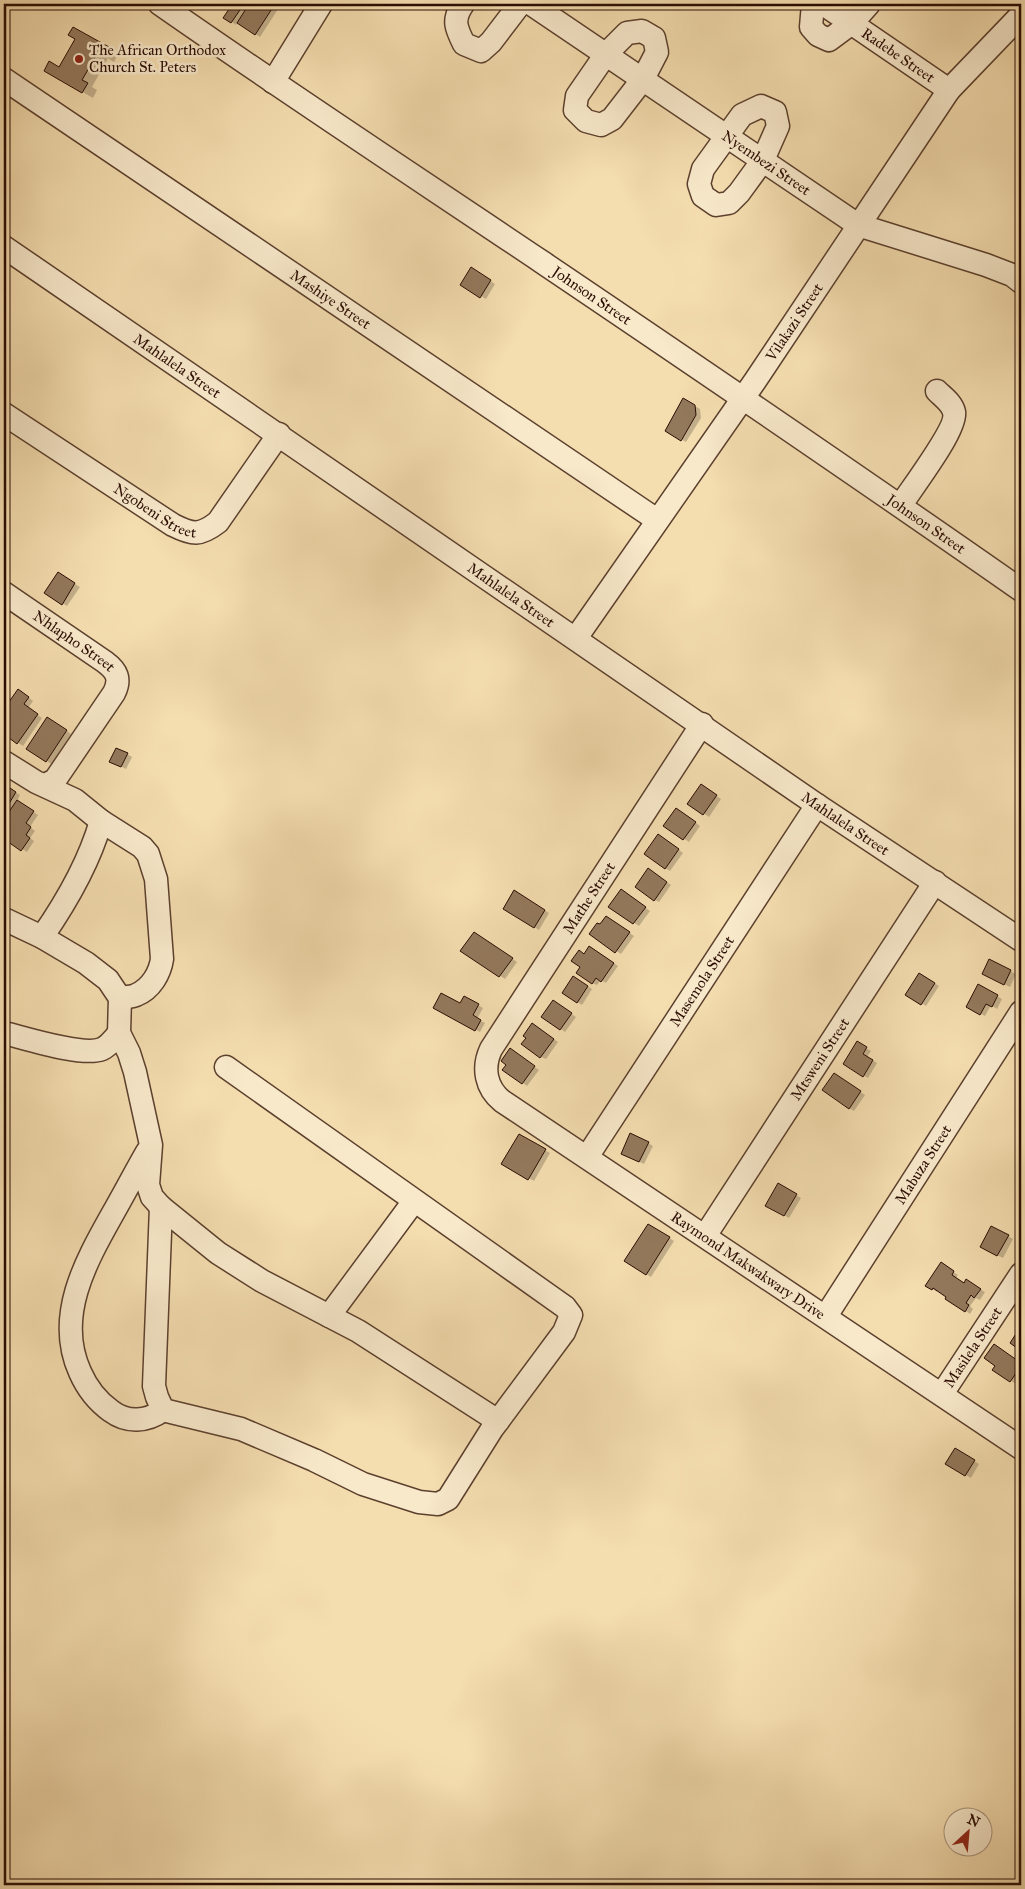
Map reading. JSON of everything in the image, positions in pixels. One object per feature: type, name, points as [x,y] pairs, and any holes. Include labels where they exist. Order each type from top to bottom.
[{"type":"street","name":"Johnson Street","points":[[160,4],[542,262],[1021,590]]},
{"type":"street","points":[[273,82],[321,4]]},
{"type":"street","points":[[463,4],[458,12],[455,27],[464,44],[481,51],[491,42],[520,4]]},
{"type":"street","name":"Nyembezi Street","points":[[531,4],[858,225],[1018,273]]},
{"type":"street","points":[[852,23],[869,4]]},
{"type":"street","name":"Radebe Street","points":[[826,5],[949,90]]},
{"type":"street","name":"Vilakazi Street","points":[[576,638],[742,399],[949,90],[1021,15]]},
{"type":"street","points":[[642,32],[654,38],[657,52],[643,79],[612,119],[602,125],[586,121],[575,110],[577,96],[606,54],[627,33],[642,32]]},
{"type":"street","name":"Mashiye Street","points":[[4,79],[657,520]]},
{"type":"street","points":[[761,106],[775,112],[778,126],[763,160],[740,193],[728,203],[716,205],[703,196],[699,184],[703,169],[742,115],[761,106]]},
{"type":"street","name":"Mahlalela Street","points":[[4,247],[702,724],[817,805],[1021,940]]},
{"type":"street","points":[[900,506],[946,438],[953,422],[954,412],[949,402],[937,391]]},
{"type":"street","name":"Ngobeni Street","points":[[4,414],[173,525],[195,534],[207,532],[218,522],[279,434]]},
{"type":"street","name":"Nhlapho Street","points":[[4,593],[105,662],[113,668],[118,676],[114,693],[55,780],[45,785]]},
{"type":"street","name":"Mathe Street","points":[[486,1075],[486,1062],[494,1044],[702,724]]},
{"type":"street","points":[[4,762],[36,782],[75,800],[101,821],[142,847],[148,854],[156,879],[162,959],[160,970],[148,986],[137,994],[120,998]]},
{"type":"street","name":"Masemola Street","points":[[587,1157],[817,805]]},
{"type":"street","points":[[42,937],[66,902],[90,854],[101,821]]},
{"type":"street","name":"Mtsweni Street","points":[[706,1236],[936,882]]},
{"type":"street","points":[[4,919],[42,937],[86,963],[108,980],[120,998],[119,1033],[129,1053],[135,1072],[151,1145],[148,1185],[152,1197],[161,1207],[218,1253],[262,1281],[358,1331],[498,1421]]},
{"type":"street","name":"Mabuza Street","points":[[826,1316],[1021,1012]]},
{"type":"street","points":[[4,1032],[53,1045],[96,1051],[108,1046],[119,1033]]},
{"type":"street","points":[[163,1410],[240,1429],[314,1460],[363,1484],[419,1502],[438,1504],[448,1499],[498,1421],[564,1332],[571,1315],[565,1307],[226,1068]]},
{"type":"street","name":"Raymond Makwakwary Drive","points":[[486,1075],[490,1088],[497,1098],[1021,1448]]},
{"type":"street","points":[[151,1145],[88,1259],[78,1284],[71,1322],[75,1360],[86,1384],[99,1402],[112,1412],[125,1418],[140,1420],[154,1417],[163,1410]]},
{"type":"street","points":[[329,1316],[414,1201]]},
{"type":"street","points":[[161,1207],[154,1386],[163,1410]]},
{"type":"street","name":"Masilela Street","points":[[942,1394],[1021,1274]]},
{"type":"building","points":[[220,4],[244,4],[231,23],[223,18],[229,9]]},
{"type":"building","points":[[249,4],[252,6],[253,4],[275,4],[255,35],[237,23]]},
{"type":"building","name":"The African Orthodox Church St. Peters","points":[[73,27],[109,47],[103,57],[97,54],[82,80],[88,83],[82,93],[44,71],[49,61],[59,67],[75,39],[68,35]]},
{"type":"building","points":[[471,267],[491,280],[480,298],[460,285]]},
{"type":"building","points":[[683,398],[695,405],[696,415],[681,441],[665,431]]},
{"type":"building","points":[[58,572],[75,583],[62,605],[44,593]]},
{"type":"building","points":[[18,689],[29,697],[24,704],[38,714],[17,744],[4,734],[4,709]]},
{"type":"building","points":[[47,717],[67,730],[46,762],[26,749]]},
{"type":"building","points":[[116,748],[128,753],[121,767],[109,762]]},
{"type":"building","points":[[4,784],[16,792],[4,812]]},
{"type":"building","points":[[701,784],[717,795],[703,815],[687,804]]},
{"type":"building","points":[[17,800],[34,811],[26,823],[31,827],[26,835],[30,838],[21,851],[4,839],[4,819]]},
{"type":"building","points":[[676,808],[696,822],[683,840],[663,826]]},
{"type":"building","points":[[658,834],[679,849],[665,869],[644,854]]},
{"type":"building","points":[[648,868],[667,882],[654,901],[635,887]]},
{"type":"building","points":[[621,889],[646,907],[633,924],[608,907]]},
{"type":"building","points":[[514,890],[545,910],[534,928],[503,909]]},
{"type":"building","points":[[606,916],[630,932],[615,953],[589,934],[597,923],[600,924]]},
{"type":"building","points":[[474,932],[513,958],[499,977],[460,951]]},
{"type":"building","points":[[589,946],[614,963],[601,982],[596,978],[592,984],[576,973],[580,967],[571,961],[579,950],[584,954]]},
{"type":"building","points":[[989,959],[1011,970],[1004,985],[982,974]]},
{"type":"building","points":[[919,973],[935,983],[921,1005],[905,995]]},
{"type":"building","points":[[573,976],[588,986],[577,1003],[562,993]]},
{"type":"building","points":[[978,984],[998,995],[992,1007],[986,1004],[980,1015],[966,1007]]},
{"type":"building","points":[[441,993],[460,1003],[464,996],[479,1004],[473,1015],[481,1020],[475,1031],[433,1008]]},
{"type":"building","points":[[553,1000],[572,1013],[560,1030],[541,1017]]},
{"type":"building","points":[[532,1023],[554,1039],[540,1058],[521,1044],[526,1038],[523,1036]]},
{"type":"building","points":[[857,1041],[867,1047],[863,1054],[873,1060],[863,1077],[843,1064]]},
{"type":"building","points":[[510,1048],[535,1066],[522,1084],[502,1070],[506,1065],[501,1061]]},
{"type":"building","points":[[834,1073],[861,1091],[849,1109],[822,1090]]},
{"type":"building","points":[[630,1133],[649,1142],[639,1162],[621,1154]]},
{"type":"building","points":[[519,1134],[546,1149],[528,1180],[501,1164]]},
{"type":"building","points":[[778,1183],[797,1194],[784,1216],[765,1206]]},
{"type":"building","points":[[648,1224],[670,1237],[646,1275],[624,1261]]},
{"type":"building","points":[[991,1226],[1009,1235],[997,1256],[980,1247]]},
{"type":"building","points":[[941,1262],[954,1271],[952,1275],[964,1283],[966,1279],[981,1289],[974,1298],[971,1295],[966,1303],[969,1305],[965,1312],[945,1299],[946,1297],[933,1288],[932,1290],[925,1286]]},
{"type":"building","points":[[1021,1326],[1021,1351],[1010,1343]]},
{"type":"building","points":[[994,1344],[1021,1363],[1021,1366],[1010,1382],[992,1370],[995,1366],[984,1358]]},
{"type":"building","points":[[955,1448],[975,1460],[965,1476],[945,1464]]},
{"type":"place","name":"The African Orthodox Church St. Peters","points":[[79,59]]}]
